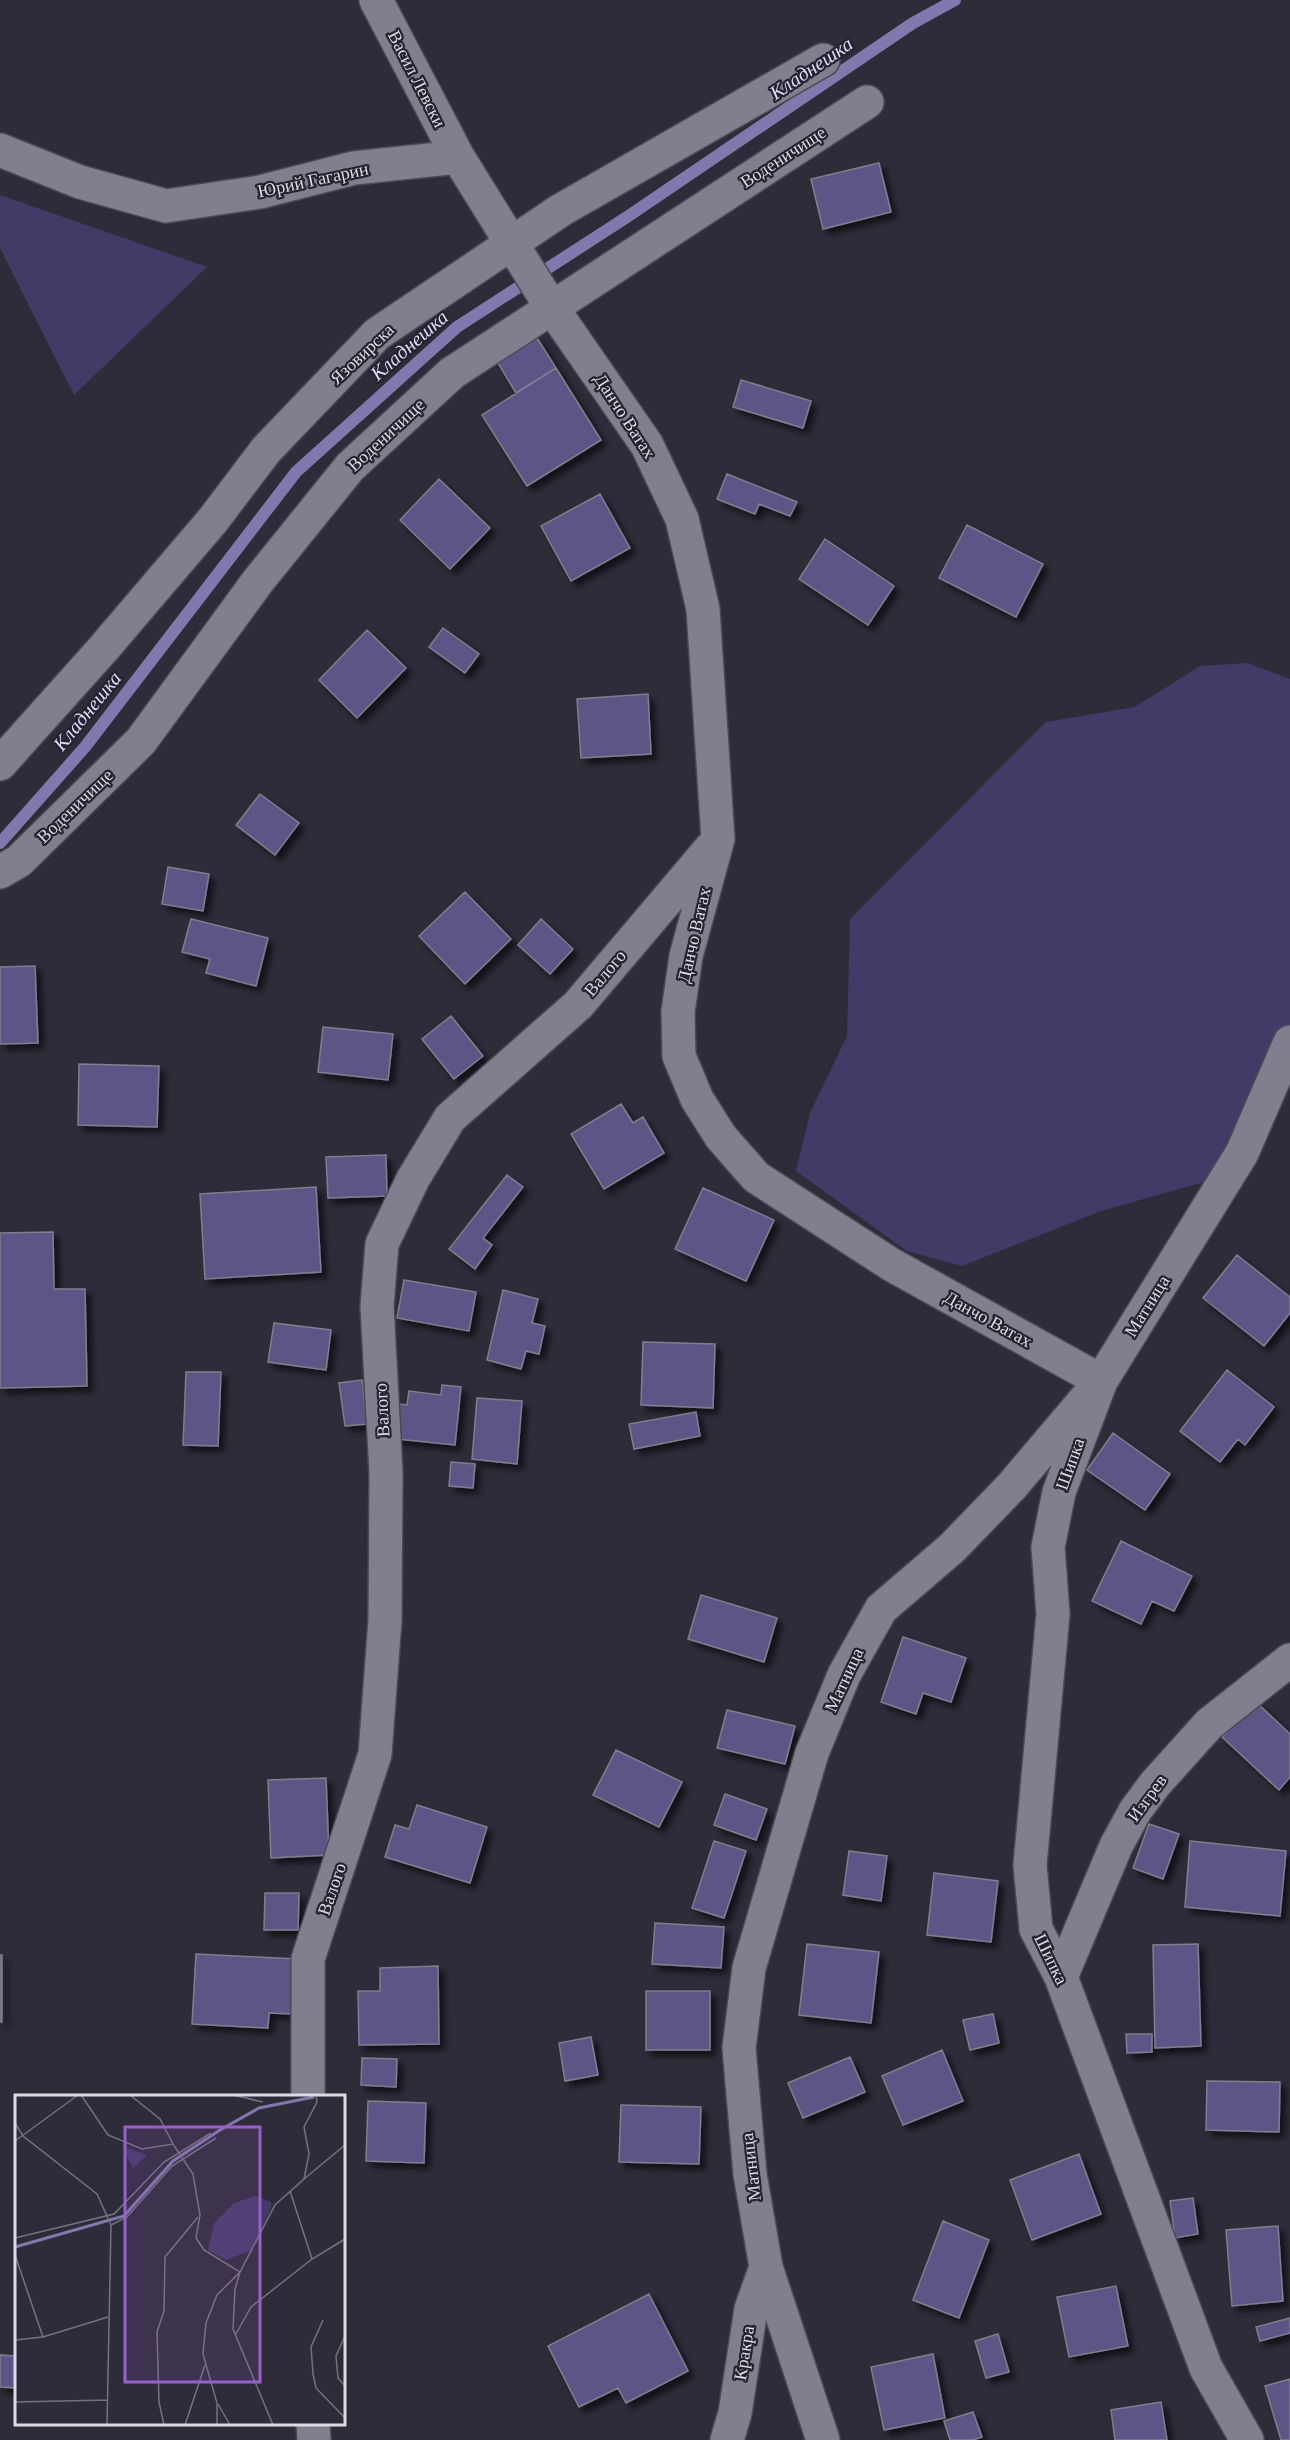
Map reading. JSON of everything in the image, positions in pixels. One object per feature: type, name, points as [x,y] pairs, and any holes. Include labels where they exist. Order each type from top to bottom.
[{"type":"street","name":"Васил Левски","points":[[376,0],[458,157]]},
{"type":"street","name":"Язовирска","points":[[0,764],[103,649],[213,520],[266,450],[377,334],[515,248],[561,210],[822,60]]},
{"type":"street","name":"Воденичище","points":[[0,872],[19,861],[141,741],[258,581],[350,467],[452,373],[551,305],[867,102]]},
{"type":"street","name":"Юрий Гагарин","points":[[0,150],[80,182],[166,206],[260,192],[354,168],[458,157]]},
{"type":"street","points":[[458,157],[551,305]]},
{"type":"street","name":"Данчо Ватах","points":[[551,305],[647,445],[682,519],[703,609],[718,839],[686,956],[678,1012],[680,1056],[697,1099],[722,1137],[756,1177],[892,1265],[1101,1382]]},
{"type":"street","name":"Валого","points":[[308,2095],[308,1959],[375,1755],[385,1620],[386,1473],[377,1306],[382,1244],[412,1179],[450,1118],[578,1005],[718,839]]},
{"type":"street","name":"Матница","points":[[823,2440],[766,2267],[750,2175],[739,2048],[749,1968],[812,1753],[844,1675],[881,1609],[952,1548],[1011,1487],[1101,1382],[1242,1153],[1290,1042]]},
{"type":"street","name":"Шипка","points":[[1101,1382],[1059,1492],[1048,1547],[1053,1614],[1030,1865],[1036,1929],[1061,1977],[1206,2368],[1247,2440]]},
{"type":"street","name":"Изгрев","points":[[1061,1977],[1116,1846],[1135,1811],[1155,1784],[1209,1724],[1290,1660]]},
{"type":"street","name":"Кракра","points":[[727,2440],[735,2413],[751,2309],[766,2267]]},
{"type":"street","points":[[313,2425],[314,2440]]},
{"type":"shaded area","points":[[0,195],[207,267],[74,395],[0,248]]},
{"type":"shaded area","points":[[1248,663],[1290,679],[1290,1034],[1211,1180],[1101,1211],[962,1266],[907,1251],[796,1171],[810,1113],[847,1036],[850,919],[1046,722],[1135,707],[1200,666]]},
{"type":"building","points":[[879,163],[891,212],[823,229],[811,179]]},
{"type":"building","points":[[537,338],[556,368],[516,393],[498,363]]},
{"type":"building","points":[[556,368],[601,440],[527,486],[482,415]]},
{"type":"building","points":[[741,380],[811,401],[803,428],[733,407]]},
{"type":"building","points":[[727,474],[797,502],[790,516],[759,504],[755,514],[717,499]]},
{"type":"building","points":[[439,479],[490,528],[450,569],[400,520]]},
{"type":"building","points":[[600,494],[630,548],[571,581],[541,526]]},
{"type":"building","points":[[967,525],[1043,564],[1016,617],[939,578]]},
{"type":"building","points":[[825,539],[894,586],[868,625],[799,579]]},
{"type":"building","points":[[443,628],[479,654],[465,673],[429,647]]},
{"type":"building","points":[[367,630],[406,668],[357,718],[319,680]]},
{"type":"building","points":[[648,694],[651,754],[581,758],[577,699]]},
{"type":"building","points":[[260,794],[299,823],[275,855],[236,825]]},
{"type":"building","points":[[168,867],[209,874],[203,911],[162,904]]},
{"type":"building","points":[[465,892],[511,939],[465,984],[419,936]]},
{"type":"building","points":[[191,919],[268,938],[256,986],[206,973],[210,959],[182,952]]},
{"type":"building","points":[[541,919],[573,949],[550,974],[518,945]]},
{"type":"building","points":[[35,966],[38,1043],[0,1044],[0,967]]},
{"type":"building","points":[[451,1016],[483,1056],[454,1079],[422,1039]]},
{"type":"building","points":[[323,1027],[393,1034],[388,1080],[318,1072]]},
{"type":"building","points":[[79,1064],[159,1066],[157,1127],[78,1125]]},
{"type":"building","points":[[621,1104],[633,1123],[643,1117],[664,1153],[604,1189],[571,1134]]},
{"type":"building","points":[[386,1155],[387,1196],[328,1198],[326,1157]]},
{"type":"building","points":[[507,1175],[523,1187],[483,1238],[492,1245],[475,1269],[449,1249]]},
{"type":"building","points":[[316,1187],[321,1272],[205,1279],[200,1194]]},
{"type":"building","points":[[703,1188],[774,1220],[746,1281],[675,1249]]},
{"type":"building","points":[[53,1232],[54,1289],[85,1289],[87,1386],[0,1388],[0,1233]]},
{"type":"building","points":[[1237,1255],[1290,1297],[1290,1313],[1264,1346],[1203,1298]]},
{"type":"building","points":[[404,1280],[476,1292],[469,1331],[397,1318]]},
{"type":"building","points":[[503,1290],[538,1299],[532,1323],[545,1326],[539,1354],[526,1351],[521,1369],[487,1360]]},
{"type":"building","points":[[274,1323],[331,1330],[326,1370],[268,1362]]},
{"type":"building","points":[[643,1342],[715,1344],[713,1408],[641,1405]]},
{"type":"building","points":[[1227,1370],[1274,1407],[1245,1445],[1238,1439],[1220,1462],[1180,1431]]},
{"type":"building","points":[[186,1372],[221,1372],[218,1446],[183,1445]]},
{"type":"building","points":[[362,1380],[367,1424],[345,1426],[339,1383]]},
{"type":"building","points":[[442,1385],[461,1387],[455,1445],[388,1438],[391,1403],[407,1405],[409,1391],[441,1395]]},
{"type":"building","points":[[477,1398],[522,1401],[517,1464],[472,1459]]},
{"type":"building","points":[[696,1412],[700,1436],[634,1449],[629,1424]]},
{"type":"building","points":[[1113,1433],[1170,1474],[1145,1510],[1087,1470]]},
{"type":"building","points":[[451,1462],[475,1464],[473,1488],[449,1486]]},
{"type":"building","points":[[1121,1541],[1192,1576],[1174,1611],[1152,1601],[1141,1624],[1092,1601]]},
{"type":"building","points":[[701,1595],[777,1618],[764,1662],[688,1639]]},
{"type":"building","points":[[903,1637],[966,1658],[951,1702],[923,1693],[916,1714],[881,1702]]},
{"type":"building","points":[[1255,1701],[1290,1734],[1290,1777],[1279,1790],[1222,1737]]},
{"type":"building","points":[[727,1710],[795,1726],[785,1764],[717,1748]]},
{"type":"building","points":[[616,1750],[682,1782],[659,1827],[593,1795]]},
{"type":"building","points":[[326,1778],[329,1855],[271,1858],[268,1780]]},
{"type":"building","points":[[725,1794],[767,1809],[756,1840],[714,1825]]},
{"type":"building","points":[[417,1805],[487,1827],[470,1883],[385,1857],[395,1825],[409,1829]]},
{"type":"building","points":[[1149,1824],[1179,1834],[1163,1879],[1133,1868]]},
{"type":"building","points":[[714,1841],[746,1851],[724,1918],[692,1908]]},
{"type":"building","points":[[1190,1841],[1286,1851],[1280,1916],[1185,1907]]},
{"type":"building","points":[[849,1851],[887,1856],[881,1901],[843,1895]]},
{"type":"building","points":[[934,1873],[998,1881],[991,1942],[927,1935]]},
{"type":"building","points":[[265,1893],[299,1893],[298,1930],[264,1930]]},
{"type":"building","points":[[655,1923],[724,1927],[721,1968],[652,1964]]},
{"type":"building","points":[[807,1944],[879,1952],[871,2023],[799,2015]]},
{"type":"building","points":[[1198,1944],[1201,2046],[1155,2048],[1153,1945]]},
{"type":"building","points":[[196,1954],[297,1959],[295,2014],[269,2013],[268,2028],[192,2024]]},
{"type":"building","points":[[0,1955],[2,1955],[2,2022],[0,2022]]},
{"type":"building","points":[[438,1966],[439,2044],[359,2045],[358,1991],[380,1991],[380,1968]]},
{"type":"building","points":[[646,1991],[710,1991],[710,2050],[646,2050]]},
{"type":"building","points":[[993,2014],[999,2043],[970,2050],[963,2020]]},
{"type":"building","points":[[1126,2034],[1152,2034],[1152,2052],[1127,2053]]},
{"type":"building","points":[[591,2037],[598,2075],[565,2081],[559,2043]]},
{"type":"building","points":[[942,2050],[963,2101],[903,2125],[882,2076]]},
{"type":"building","points":[[850,2057],[865,2092],[803,2118],[788,2083]]},
{"type":"building","points":[[362,2058],[397,2059],[396,2087],[361,2085]]},
{"type":"building","points":[[1207,2081],[1280,2082],[1279,2132],[1206,2130]]},
{"type":"building","points":[[368,2101],[426,2103],[424,2163],[366,2161]]},
{"type":"building","points":[[621,2105],[701,2107],[699,2164],[619,2162]]},
{"type":"building","points":[[1079,2154],[1101,2214],[1032,2240],[1010,2180]]},
{"type":"building","points":[[1193,2198],[1198,2234],[1175,2238],[1170,2201]]},
{"type":"building","points":[[943,2221],[989,2240],[959,2318],[913,2300]]},
{"type":"building","points":[[1278,2226],[1283,2301],[1232,2306],[1226,2230]]},
{"type":"building","points":[[1116,2286],[1128,2346],[1069,2357],[1057,2297]]},
{"type":"building","points":[[649,2294],[688,2371],[626,2403],[618,2388],[579,2407],[548,2346]]},
{"type":"building","points":[[1290,2318],[1290,2333],[1260,2341],[1256,2327]]},
{"type":"building","points":[[998,2334],[1009,2372],[986,2378],[975,2341]]},
{"type":"building","points":[[933,2354],[945,2418],[884,2430],[871,2367]]},
{"type":"building","points":[[0,2355],[15,2356],[15,2388],[0,2387]]},
{"type":"building","points":[[1290,2379],[1290,2440],[1281,2440],[1265,2386]]},
{"type":"building","points":[[1161,2402],[1167,2440],[1115,2440],[1111,2410]]},
{"type":"building","points":[[973,2412],[982,2437],[973,2440],[950,2440],[944,2421]]},
{"type":"waterway","name":"Кладнешка","points":[[0,843],[85,747],[296,472],[457,327],[627,217],[913,23],[955,0]]}]
